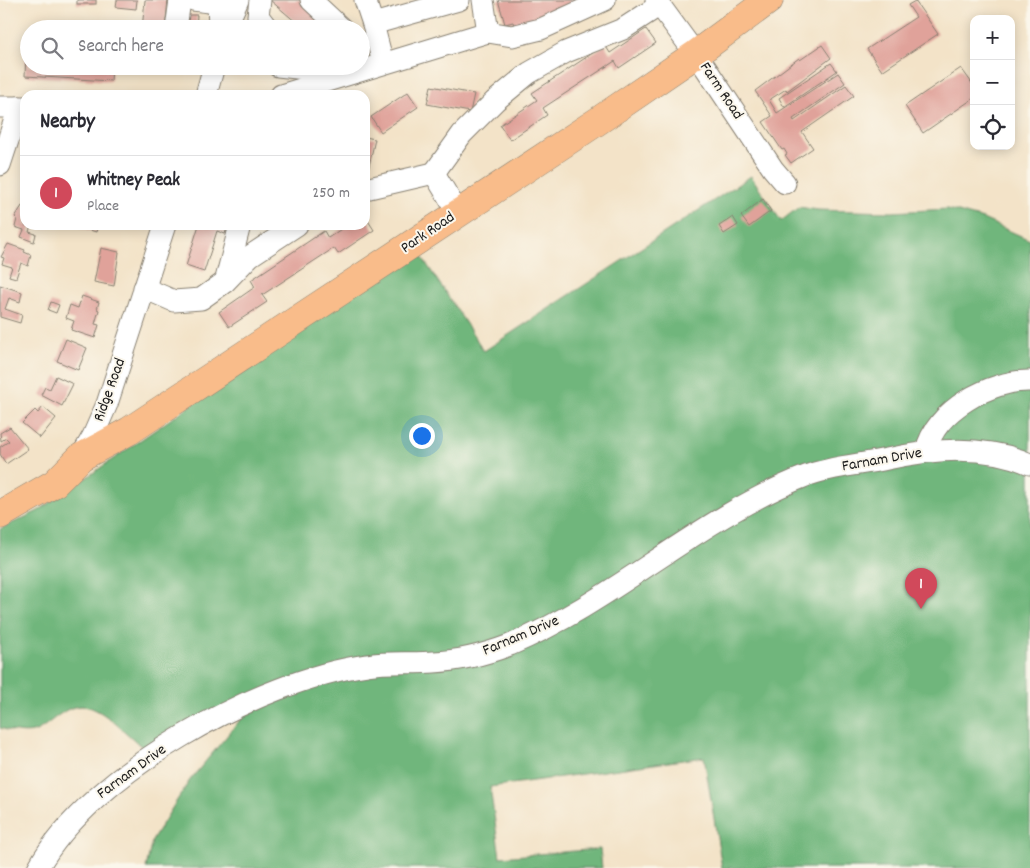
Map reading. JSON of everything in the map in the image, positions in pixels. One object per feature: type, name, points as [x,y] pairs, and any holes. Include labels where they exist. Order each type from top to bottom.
[{"type":"main road","name":"Park Road","points":[[81,457],[129,431],[458,213],[696,54],[769,0]]},
{"type":"main road","name":"Ridge Road","points":[[0,515],[55,483],[81,457]]},
{"type":"street","points":[[177,20],[180,0]]},
{"type":"street","points":[[193,0],[225,1]]},
{"type":"street","points":[[260,0],[258,16],[261,20]]},
{"type":"street","points":[[311,0],[332,20]]},
{"type":"street","points":[[366,0],[383,63]]},
{"type":"street","points":[[373,24],[459,0]]},
{"type":"street","points":[[483,0],[488,32]]},
{"type":"street","points":[[370,65],[383,63],[488,32],[512,36],[541,29],[605,0]]},
{"type":"street","points":[[221,20],[225,1]]},
{"type":"street","points":[[225,1],[225,20]]},
{"type":"street","points":[[370,188],[434,173],[462,134],[495,100],[528,73],[566,52],[623,29],[658,3]]},
{"type":"street","name":"Farm Road","points":[[658,3],[696,54],[764,156],[785,183]]},
{"type":"street","points":[[207,90],[212,75]]},
{"type":"street","points":[[291,90],[320,75]]},
{"type":"street","points":[[0,166],[15,107]]},
{"type":"street","points":[[434,173],[458,213]]},
{"type":"street","name":"Ridge Road","points":[[81,457],[93,436],[107,404],[163,230]]},
{"type":"street","points":[[225,282],[239,230]]},
{"type":"street","points":[[144,288],[174,301],[201,299],[225,282],[250,256],[289,230]]},
{"type":"street","points":[[926,451],[929,440],[942,421],[962,405],[1006,383],[1030,381]]},
{"type":"street","name":"Farnam Drive","points":[[38,868],[69,824],[100,795],[176,741],[231,710],[286,687],[368,664],[453,660],[508,645],[574,613],[625,582],[712,524],[793,482],[832,469],[926,451],[981,451],[1027,455]]},
{"type":"green space","points":[[751,176],[781,221],[799,207],[818,210],[892,212],[948,209],[983,219],[1030,240],[1030,868],[722,868],[704,757],[490,787],[500,857],[600,849],[602,868],[146,868],[152,841],[190,780],[246,713],[147,751],[108,718],[96,710],[87,707],[79,706],[64,711],[34,732],[19,732],[0,728],[0,529],[38,511],[345,298],[418,251],[484,351]]},
{"type":"building","points":[[77,0],[96,0],[96,4],[77,4]]},
{"type":"building","points":[[117,0],[137,0],[136,9],[116,7]]},
{"type":"building","points":[[145,0],[168,0],[166,20],[143,20]]},
{"type":"building","points":[[270,0],[302,0],[323,20],[293,20]]},
{"type":"building","points":[[498,0],[576,0],[577,3],[557,9],[560,16],[515,29],[513,22],[505,24]]},
{"type":"building","points":[[915,1],[938,34],[882,71],[867,49],[916,17],[908,5]]},
{"type":"building","points":[[182,15],[197,15],[197,20],[182,20]]},
{"type":"building","points":[[646,29],[656,43],[619,68],[615,61],[543,108],[547,115],[510,140],[500,125],[537,100],[532,93],[605,45],[610,53]]},
{"type":"building","points":[[822,45],[831,58],[787,91],[786,89],[769,100],[777,113],[838,73],[845,83],[793,119],[794,121],[846,85],[854,96],[802,132],[813,148],[791,163],[785,155],[787,154],[784,149],[782,150],[763,122],[772,116],[755,91],[799,58],[800,60]]},
{"type":"building","points":[[831,63],[837,71],[784,107],[779,98]]},
{"type":"building","points":[[961,68],[970,80],[970,101],[923,133],[905,106]]},
{"type":"building","points":[[25,75],[111,75],[111,81]]},
{"type":"building","points":[[431,86],[474,94],[470,112],[427,104]]},
{"type":"building","points":[[408,92],[418,107],[381,132],[371,117]]},
{"type":"building","points":[[370,138],[375,139],[370,162]]},
{"type":"building","points":[[763,199],[771,211],[749,227],[741,216]]},
{"type":"building","points":[[20,209],[20,229],[15,227],[17,219],[15,217]]},
{"type":"building","points":[[733,217],[738,225],[724,234],[719,226]]},
{"type":"building","points":[[370,224],[374,230],[338,254],[334,248],[262,295],[267,302],[229,327],[219,312],[255,287],[251,280],[324,231],[328,238],[340,230],[370,230]]},
{"type":"building","points":[[24,230],[30,230],[29,232],[36,234],[34,242],[21,237]]},
{"type":"building","points":[[197,230],[226,230],[225,234],[217,231],[204,272],[186,266]]},
{"type":"building","points":[[8,244],[25,250],[24,252],[31,255],[28,266],[21,263],[16,278],[9,276],[12,267],[2,264],[4,258],[1,257]]},
{"type":"building","points":[[101,248],[119,252],[114,286],[94,282]]},
{"type":"building","points":[[0,285],[22,292],[20,302],[9,298],[5,309],[22,315],[20,323],[0,317]]},
{"type":"building","points":[[82,296],[99,302],[95,324],[99,325],[95,338],[71,330],[74,321],[66,318],[70,305],[78,308]]},
{"type":"building","points":[[51,302],[59,305],[56,313],[48,310]]},
{"type":"building","points":[[66,339],[87,348],[78,370],[57,361]]},
{"type":"building","points":[[56,376],[73,384],[62,406],[41,395],[45,387],[50,389]]},
{"type":"building","points":[[43,407],[56,418],[40,438],[22,423],[35,410],[38,413]]},
{"type":"building","points":[[10,427],[28,449],[6,464],[0,454],[0,447],[9,441],[6,438],[1,441],[0,433]]},
{"type":"place","name":"Whitney Peak","points":[[921,609]]}]
